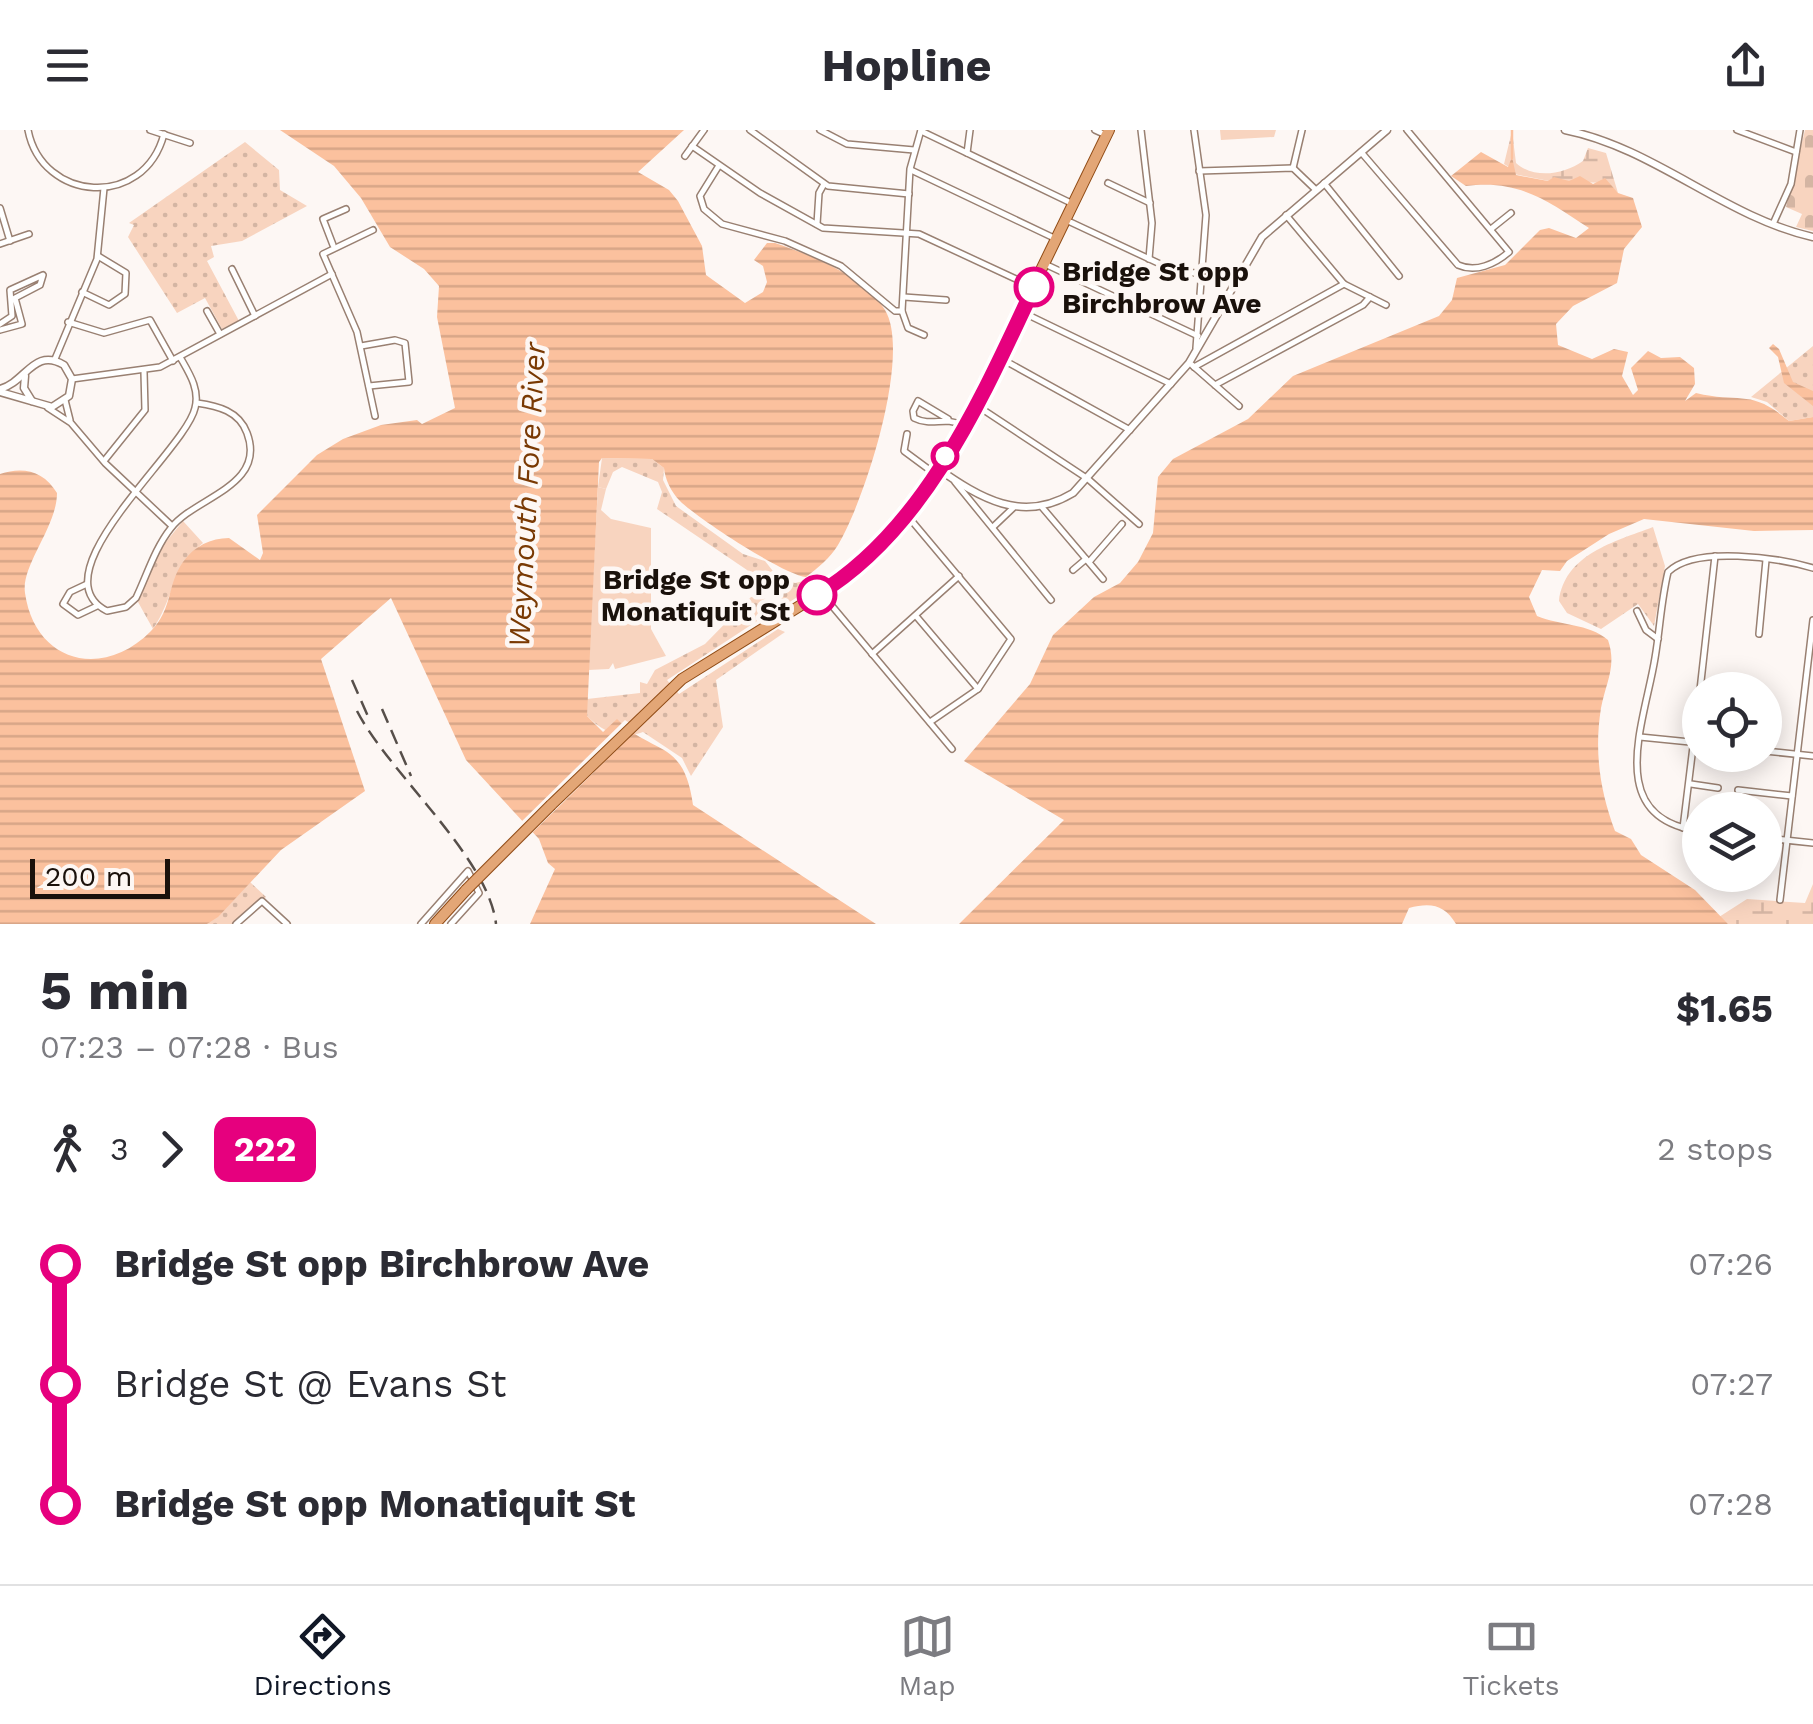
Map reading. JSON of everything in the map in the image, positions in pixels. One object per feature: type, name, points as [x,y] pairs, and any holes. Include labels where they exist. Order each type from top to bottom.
[{"type":"main road","points":[[435,924],[585,771],[682,680],[821,593],[872,556],[906,514],[976,405],[1074,204],[1103,132]]},
{"type":"street","points":[[28,130],[32,149],[52,171],[79,184],[104,188],[125,184],[148,169],[164,134]]},
{"type":"street","points":[[150,130],[190,143]]},
{"type":"street","points":[[685,156],[704,130]]},
{"type":"street","points":[[750,130],[835,188],[909,194]]},
{"type":"street","points":[[820,130],[848,144],[914,150]]},
{"type":"street","points":[[924,335],[908,328],[902,311],[910,169],[921,130],[1074,204]]},
{"type":"street","points":[[966,153],[970,130]]},
{"type":"street","points":[[1141,130],[1150,203],[1150,260]]},
{"type":"street","points":[[1192,365],[1198,336],[1206,215],[1194,130]]},
{"type":"street","points":[[1293,168],[1302,130]]},
{"type":"street","points":[[1195,351],[1256,245],[1387,130]]},
{"type":"street","points":[[1361,152],[1458,264],[1483,266],[1509,252],[1407,130]]},
{"type":"street","points":[[1565,130],[1626,147],[1773,224],[1813,236]]},
{"type":"street","points":[[1737,130],[1796,152]]},
{"type":"street","points":[[1773,224],[1788,193],[1800,130]]},
{"type":"street","points":[[692,146],[817,224],[836,231],[926,236],[1034,287]]},
{"type":"street","points":[[719,166],[700,196],[714,220],[814,253],[856,276],[894,310],[902,311]]},
{"type":"street","points":[[1199,171],[1293,168],[1316,190]]},
{"type":"street","points":[[910,169],[1057,240]]},
{"type":"street","points":[[817,224],[818,194],[824,183]]},
{"type":"street","points":[[1108,183],[1150,203]]},
{"type":"street","points":[[1324,184],[1399,276]]},
{"type":"street","points":[[55,359],[98,256],[104,188]]},
{"type":"street","points":[[0,208],[10,241]]},
{"type":"street","points":[[333,245],[322,219],[346,210]]},
{"type":"street","points":[[1491,229],[1511,214]]},
{"type":"street","points":[[1286,215],[1344,284],[1386,304]]},
{"type":"street","points":[[1066,220],[1150,260],[1179,271],[1202,274]]},
{"type":"street","points":[[373,230],[324,251],[360,346],[376,416]]},
{"type":"street","points":[[0,244],[30,234]]},
{"type":"street","points":[[82,292],[109,305],[125,294],[126,273],[98,256]]},
{"type":"street","points":[[1045,264],[1198,336]]},
{"type":"street","points":[[232,270],[255,316]]},
{"type":"street","points":[[72,379],[144,372],[177,359],[332,274]]},
{"type":"street","points":[[43,275],[40,284],[15,298],[22,324],[0,327],[12,316],[10,290],[43,275]]},
{"type":"street","points":[[906,434],[904,451],[988,500],[1013,508],[1041,506],[1064,498],[1088,479],[1192,365],[1344,284]]},
{"type":"street","points":[[903,297],[946,300]]},
{"type":"street","points":[[1215,385],[1362,305],[1370,297]]},
{"type":"street","points":[[206,311],[220,334]]},
{"type":"street","points":[[1022,312],[1171,384]]},
{"type":"street","points":[[68,322],[104,333],[150,320],[177,359],[197,402],[189,424],[106,535],[87,584],[70,592],[63,604],[78,614],[97,606],[119,610],[136,598],[172,526],[192,508],[232,486],[250,459],[249,438],[235,415],[197,402]]},
{"type":"street","points":[[360,346],[395,340],[405,343],[410,382],[369,386]]},
{"type":"street","points":[[1000,358],[1130,430]]},
{"type":"street","points":[[0,391],[40,360],[55,359],[68,369],[72,379],[65,400],[71,422]]},
{"type":"street","points":[[1192,365],[1239,406]]},
{"type":"street","points":[[104,461],[146,410],[144,372]]},
{"type":"street","points":[[25,374],[26,395],[41,406]]},
{"type":"street","points":[[0,391],[71,422],[134,493],[172,526]]},
{"type":"street","points":[[41,406],[65,400]]},
{"type":"street","points":[[948,419],[925,423],[914,418],[913,411],[918,401],[964,427]]},
{"type":"street","points":[[976,405],[1088,479],[1139,524]]},
{"type":"street","points":[[952,478],[1052,600]]},
{"type":"street","points":[[1041,506],[1103,579]]},
{"type":"street","points":[[993,527],[1013,508]]},
{"type":"street","points":[[906,514],[1011,640],[978,690],[930,722]]},
{"type":"street","points":[[1073,570],[1087,561],[1122,524]]},
{"type":"street","points":[[1702,672],[1715,556]]},
{"type":"street","points":[[1682,828],[1657,816],[1640,794],[1636,771],[1668,572],[1680,564],[1715,556],[1813,568]]},
{"type":"street","points":[[1758,634],[1766,560]]},
{"type":"street","points":[[872,654],[959,576]]},
{"type":"street","points":[[87,584],[97,606]]},
{"type":"street","points":[[821,593],[952,748]]},
{"type":"street","points":[[1637,611],[1646,630],[1658,639]]},
{"type":"street","points":[[916,616],[978,690]]},
{"type":"street","points":[[1780,900],[1813,620]]},
{"type":"street","points":[[1640,736],[1682,741]]},
{"type":"street","points":[[1782,753],[1813,756]]},
{"type":"street","points":[[1689,792],[1692,772]]},
{"type":"street","points":[[1690,784],[1718,788]]},
{"type":"street","points":[[1738,790],[1792,796]]},
{"type":"street","points":[[1782,840],[1813,843]]},
{"type":"street","points":[[420,924],[468,871],[479,893],[451,924]]},
{"type":"street","points":[[236,924],[262,901],[287,924]]},
{"type":"green space","points":[[1220,130],[1276,130],[1274,137],[1221,140]]},
{"type":"green space","points":[[1805,130],[1813,130],[1813,231],[1796,227],[1802,214],[1786,207]]},
{"type":"green space","points":[[1512,131],[1516,163],[1531,171],[1567,169],[1583,161],[1588,148],[1606,153],[1618,193],[1606,183],[1549,181],[1514,174],[1512,161],[1509,167],[1504,164]]},
{"type":"green space","points":[[245,142],[279,170],[280,190],[307,206],[242,241],[211,246],[214,257],[207,261],[239,321],[222,329],[205,298],[177,313],[128,237],[134,225],[129,223]]},
{"type":"green space","points":[[1813,346],[1813,417],[1789,421],[1767,402],[1751,397]]},
{"type":"green space","points":[[602,458],[652,459],[664,468],[663,480],[676,506],[743,554],[765,561],[776,575],[795,583],[808,580],[813,587],[788,603],[764,589],[747,590],[751,576],[747,570],[657,509],[662,492],[658,482],[622,467],[613,472],[606,489],[598,487]]},
{"type":"green space","points":[[598,487],[606,489],[601,510],[611,519],[651,528],[651,629],[666,656],[615,669],[613,663],[609,669],[588,670]]},
{"type":"green space","points":[[183,521],[203,543],[185,562],[153,629],[138,602],[161,548]]},
{"type":"green space","points":[[1653,527],[1665,566],[1654,626],[1638,604],[1601,629],[1567,613],[1559,601],[1563,585],[1581,561]]},
{"type":"green space","points":[[751,597],[766,599],[768,614],[667,680],[679,694],[778,629],[785,632],[716,680],[723,727],[691,776],[682,758],[643,732],[614,733],[587,716],[587,699],[640,693],[640,682],[647,684],[655,670],[705,644]]},
{"type":"green space","points":[[250,882],[266,897],[236,924],[207,924]]},
{"type":"green space","points":[[1813,884],[1813,924],[1728,924],[1719,917],[1747,899],[1805,903]]},
{"type":"water","name":"Weymouth Fore River","points":[[280,130],[684,130],[638,172],[669,190],[678,201],[702,246],[706,275],[745,303],[763,292],[767,282],[763,266],[754,260],[767,243],[775,243],[850,277],[876,298],[892,331],[893,360],[881,428],[849,524],[838,545],[806,577],[761,557],[689,509],[671,490],[664,468],[652,459],[602,458],[599,462],[587,716],[603,732],[617,719],[665,751],[682,768],[693,805],[876,924],[530,924],[555,869],[548,863],[539,839],[466,760],[391,598],[321,659],[365,791],[281,850],[218,917],[207,924],[0,924],[0,474],[32,472],[57,493],[51,519],[28,570],[25,593],[31,617],[42,635],[57,649],[74,657],[93,659],[112,656],[151,631],[163,614],[178,570],[198,547],[229,538],[260,560],[263,553],[257,515],[317,455],[343,439],[381,425],[417,420],[422,424],[455,408],[437,317],[439,286],[424,269],[390,247],[361,198],[334,166]]},
{"type":"water","points":[[1481,152],[1508,167],[1512,157],[1516,175],[1548,181],[1554,177],[1569,181],[1580,176],[1593,184],[1605,178],[1618,193],[1633,198],[1642,227],[1624,249],[1617,283],[1573,306],[1556,324],[1558,345],[1592,359],[1614,349],[1628,352],[1622,376],[1633,395],[1638,390],[1631,368],[1648,351],[1661,358],[1680,357],[1694,368],[1695,384],[1685,401],[1696,393],[1745,399],[1764,404],[1789,421],[1813,417],[1813,530],[1754,531],[1644,519],[1609,534],[1567,561],[1560,571],[1542,570],[1529,597],[1537,616],[1592,630],[1608,640],[1611,666],[1601,708],[1598,756],[1615,831],[1631,839],[1641,855],[1682,882],[1682,892],[1697,892],[1728,924],[1456,924],[1442,909],[1424,905],[1409,908],[1402,924],[959,924],[1064,820],[964,761],[1030,684],[1053,635],[1094,597],[1120,583],[1138,562],[1153,533],[1158,477],[1173,459],[1248,419],[1293,376],[1439,316],[1452,300],[1457,278],[1505,265],[1540,230],[1549,228],[1576,238],[1589,228],[1532,194],[1502,186],[1466,186],[1451,176]]},
{"type":"water","points":[[1773,344],[1793,382],[1813,391],[1813,406],[1784,383],[1778,357],[1769,348]]},
{"type":"pier","points":[[625,720],[638,729],[529,836],[518,825]]},
{"type":"waterway","points":[[1512,130],[1512,158]]},
{"type":"railway","points":[[352,680],[370,721]]},
{"type":"railway","points":[[382,709],[411,776]]},
{"type":"railway","points":[[357,711],[476,872],[496,924]]},
{"type":"bus line","name":"222","points":[[817,595],[872,556],[906,514],[968,420],[1034,287]]},
{"type":"place","name":"Bridge St opp Birchbrow Ave","points":[[1034,287]]},
{"type":"place","name":"Bridge St opp Monatiquit St","points":[[817,595]]}]
